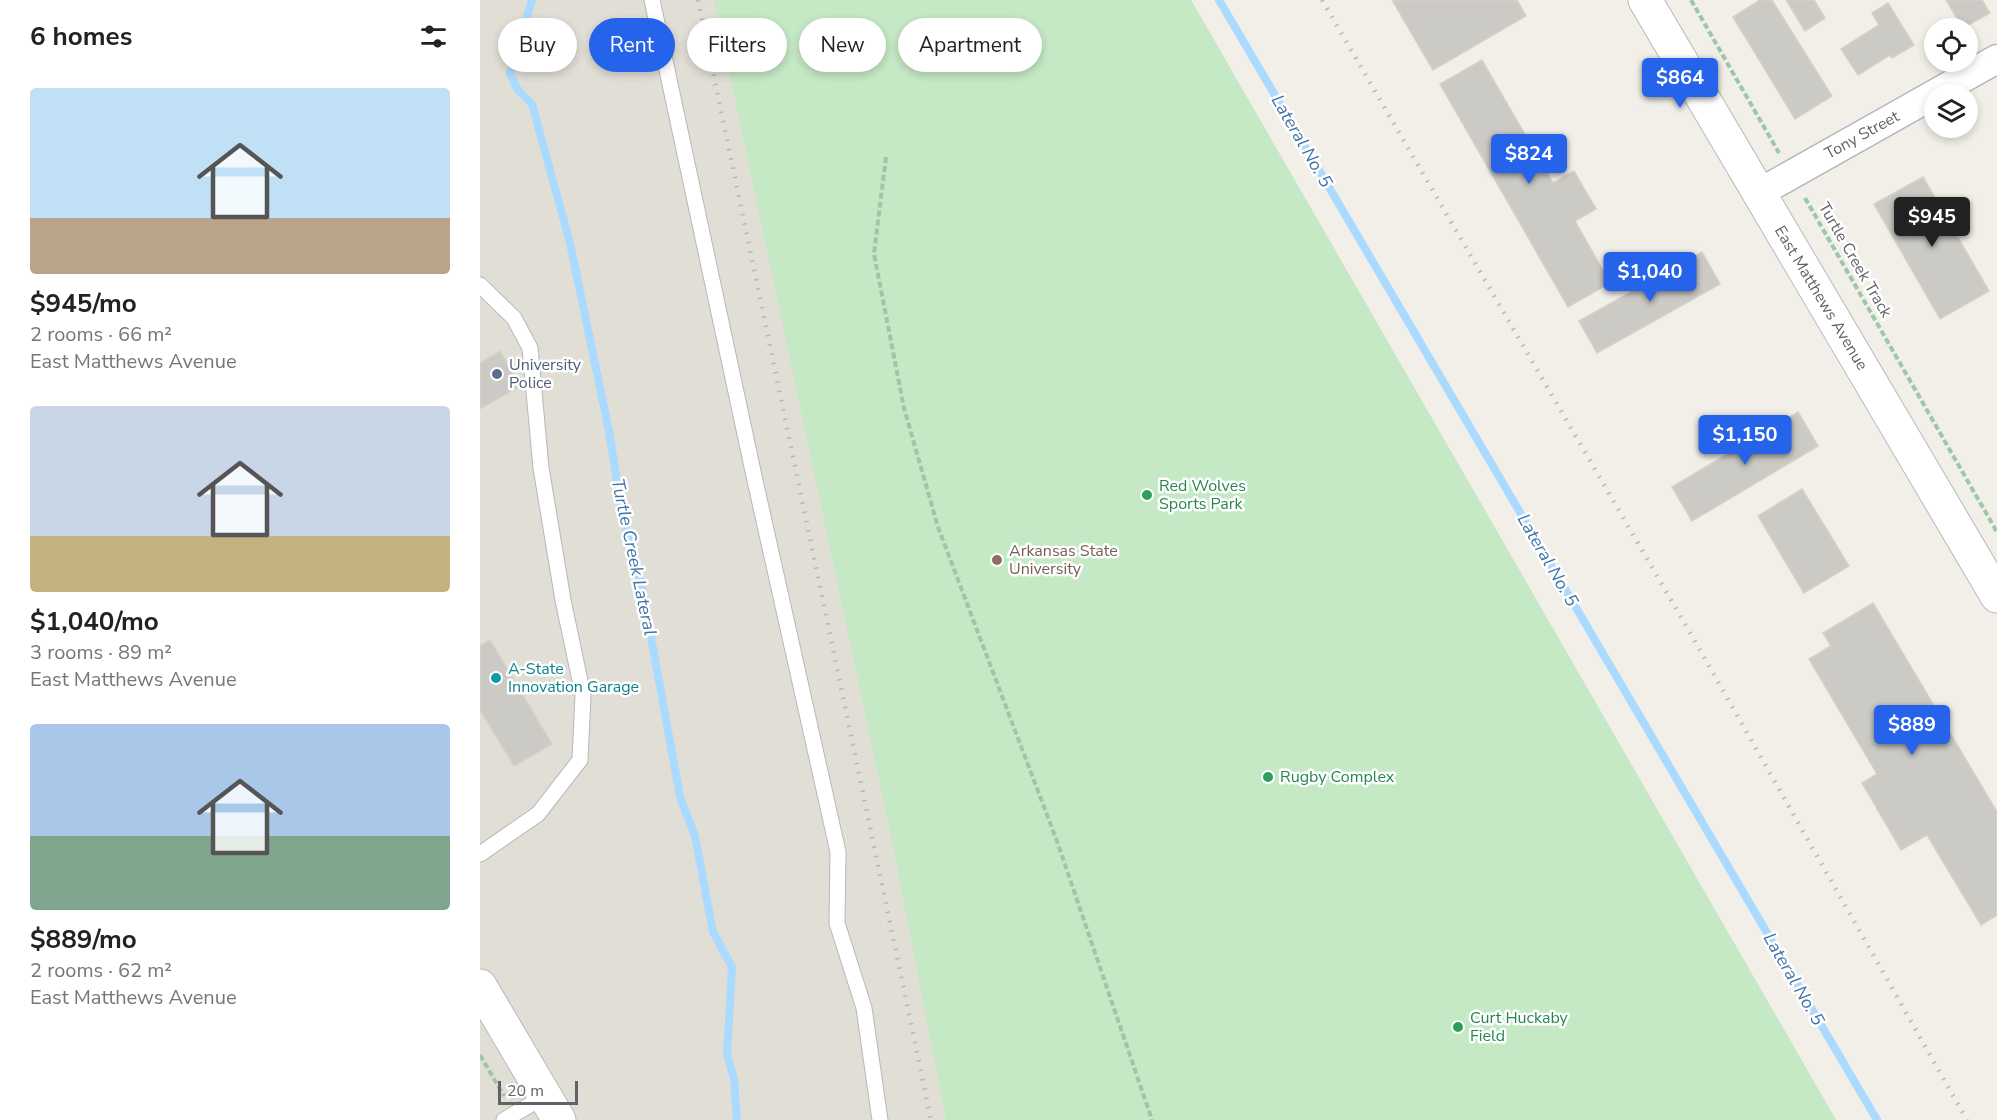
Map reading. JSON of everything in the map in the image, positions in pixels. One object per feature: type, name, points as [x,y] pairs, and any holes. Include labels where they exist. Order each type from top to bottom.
[{"type":"street","name":"East Matthews Avenue","points":[[1645,0],[1997,596]]},
{"type":"street","name":"Tony Street","points":[[1759,193],[1997,59]]},
{"type":"street","points":[[480,986],[552,1108]]},
{"type":"lane","points":[[652,0],[838,852],[837,923],[864,1008],[880,1120]]},
{"type":"lane","points":[[480,285],[514,318],[530,348],[542,468],[563,600],[584,695],[580,760],[538,814],[480,854]]},
{"type":"lane","points":[[509,1117],[552,1108]]},
{"type":"path","name":"Turtle Creek Track","points":[[1691,0],[1997,532]]},
{"type":"path","points":[[886,157],[874,254],[904,408],[938,527],[1058,844],[1152,1120]]},
{"type":"path","points":[[480,1055],[509,1117]]},
{"type":"shaded area","name":"Red Wolves Sports Park","points":[[480,0],[1191,0],[1836,1120],[480,1120]]},
{"type":"green space","name":"Red Wolves Sports Park","points":[[714,0],[1191,0],[1836,1120],[946,1120],[892,841],[729,72],[787,72],[787,18],[718,18]]},
{"type":"building","points":[[1392,0],[1517,0],[1526,16],[1433,70]]},
{"type":"building","points":[[1760,0],[1772,0],[1832,96],[1795,119],[1733,17]]},
{"type":"building","points":[[1786,0],[1814,0],[1825,18],[1805,31]]},
{"type":"building","points":[[1946,0],[1982,0],[1990,13],[1978,20],[1957,18]]},
{"type":"building","points":[[1888,3],[1914,45],[1892,58],[1890,55],[1858,75],[1841,49],[1879,25],[1872,13]]},
{"type":"building","points":[[1482,60],[1553,183],[1574,171],[1596,209],[1575,221],[1610,283],[1568,307],[1440,84]]},
{"type":"building","points":[[1923,177],[1989,291],[1940,319],[1874,204]]},
{"type":"building","points":[[1702,252],[1720,284],[1597,353],[1579,321]]},
{"type":"building","name":"University Police","points":[[500,351],[520,386],[480,409],[480,363]]},
{"type":"building","points":[[1798,412],[1818,446],[1692,521],[1672,487]]},
{"type":"building","points":[[1802,489],[1849,566],[1804,593],[1758,516]]},
{"type":"building","points":[[1873,603],[1997,812],[1997,915],[1981,925],[1927,835],[1901,850],[1862,783],[1877,774],[1809,659],[1831,646],[1823,633]]},
{"type":"building","name":"A-State Innovation Garage","points":[[490,640],[552,744],[514,766],[480,710],[480,646]]},
{"type":"waterway","name":"Turtle Creek Lateral","points":[[532,0],[510,74],[518,90],[532,104],[570,243],[609,431],[623,518],[642,587],[680,797],[695,836],[713,932],[732,967],[727,1054],[734,1079],[737,1120]]},
{"type":"waterway","name":"Lateral No. 5","points":[[1219,0],[1877,1120]]},
{"type":"railway","points":[[698,0],[931,1120]]},
{"type":"railway","points":[[1322,0],[1696,643],[1967,1120]]},
{"type":"place","name":"University Police","points":[[497,374]]},
{"type":"place","name":"Red Wolves Sports Park","points":[[1147,495]]},
{"type":"place","name":"Arkansas State University","points":[[997,560]]},
{"type":"place","name":"A-State Innovation Garage","points":[[496,678]]},
{"type":"place","name":"Rugby Complex","points":[[1268,777]]},
{"type":"place","name":"Curt Huckaby Field","points":[[1458,1027]]}]
